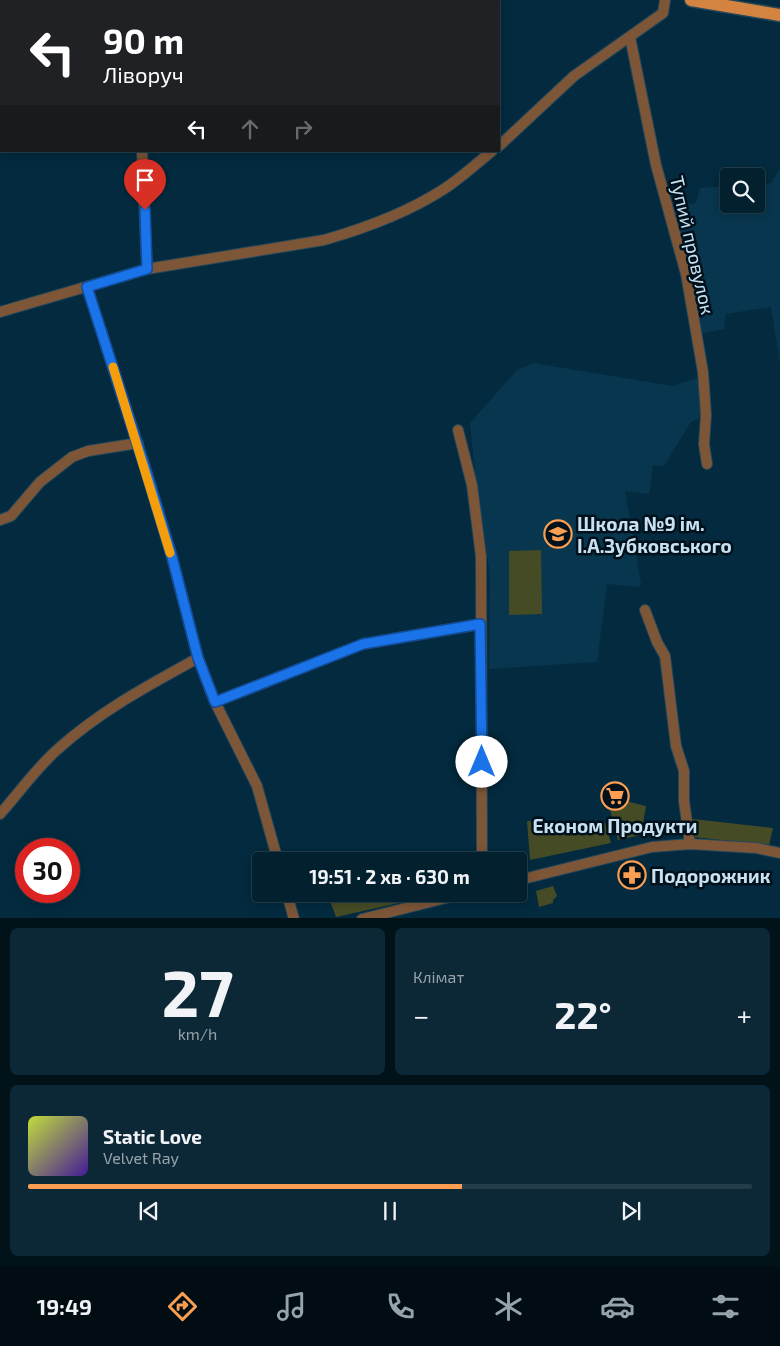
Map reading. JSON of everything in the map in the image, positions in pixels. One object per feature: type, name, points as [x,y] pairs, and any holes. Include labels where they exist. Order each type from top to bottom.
[{"type":"main road","points":[[691,0],[780,15]]},
{"type":"street","points":[[500,145],[574,76],[662,13],[665,0]]},
{"type":"street","name":"Тупий провулок","points":[[630,37],[656,165],[686,274],[703,372],[706,415],[704,444],[708,464]]},
{"type":"street","points":[[142,152],[147,269]]},
{"type":"street","points":[[0,312],[147,269],[324,240],[342,235],[390,218],[443,190],[491,152]]},
{"type":"street","points":[[87,287],[138,443],[172,557],[198,658],[215,702],[257,786],[275,852]]},
{"type":"street","points":[[458,430],[472,485],[481,556],[482,852]]},
{"type":"street","points":[[0,520],[11,516],[40,482],[72,457],[88,451],[138,443]]},
{"type":"street","points":[[645,610],[657,642],[665,656],[676,746],[684,771],[684,802],[690,844]]},
{"type":"street","points":[[215,702],[363,644],[480,624]]},
{"type":"street","points":[[0,814],[56,750],[86,725],[128,696],[198,658]]},
{"type":"street","points":[[527,878],[652,847],[690,844],[756,848],[780,853]]},
{"type":"street","points":[[289,902],[294,918]]},
{"type":"street","points":[[362,918],[429,902]]},
{"type":"shaded area","points":[[780,170],[780,363],[771,307],[726,314],[724,329],[699,334],[688,263],[673,207],[696,203],[700,188],[720,187],[720,213],[765,213],[765,184],[771,183]]},
{"type":"shaded area","name":"Школа №9 ім. І.А.Зубковського","points":[[533,363],[673,386],[700,377],[701,418],[691,422],[664,466],[653,465],[649,494],[625,491],[641,584],[638,587],[607,584],[597,662],[489,669],[490,575],[476,485],[470,423],[516,371]]},
{"type":"green space","points":[[541,550],[542,614],[509,615],[509,551]]},
{"type":"green space","points":[[613,798],[646,806],[641,835],[618,840],[610,810]]},
{"type":"green space","points":[[693,819],[773,828],[769,845],[693,837]]},
{"type":"green space","points":[[527,821],[605,823],[611,843],[530,860]]},
{"type":"green space","points":[[553,886],[557,896],[553,903],[539,907],[536,891]]},
{"type":"green space","points":[[330,902],[404,902],[336,917]]},
{"type":"slow traffic","points":[[113,367],[138,443],[170,553]]},
{"type":"place","name":"Школа №9 ім. І.А.Зубковського","points":[[558,534]]},
{"type":"place","name":"Економ Продукти","points":[[615,796]]},
{"type":"place","name":"Подорожник","points":[[632,875]]},
{"type":"route","points":[[145,210],[147,269],[87,287],[138,443],[172,557],[198,658],[215,702],[363,644],[480,624],[482,762]]}]
